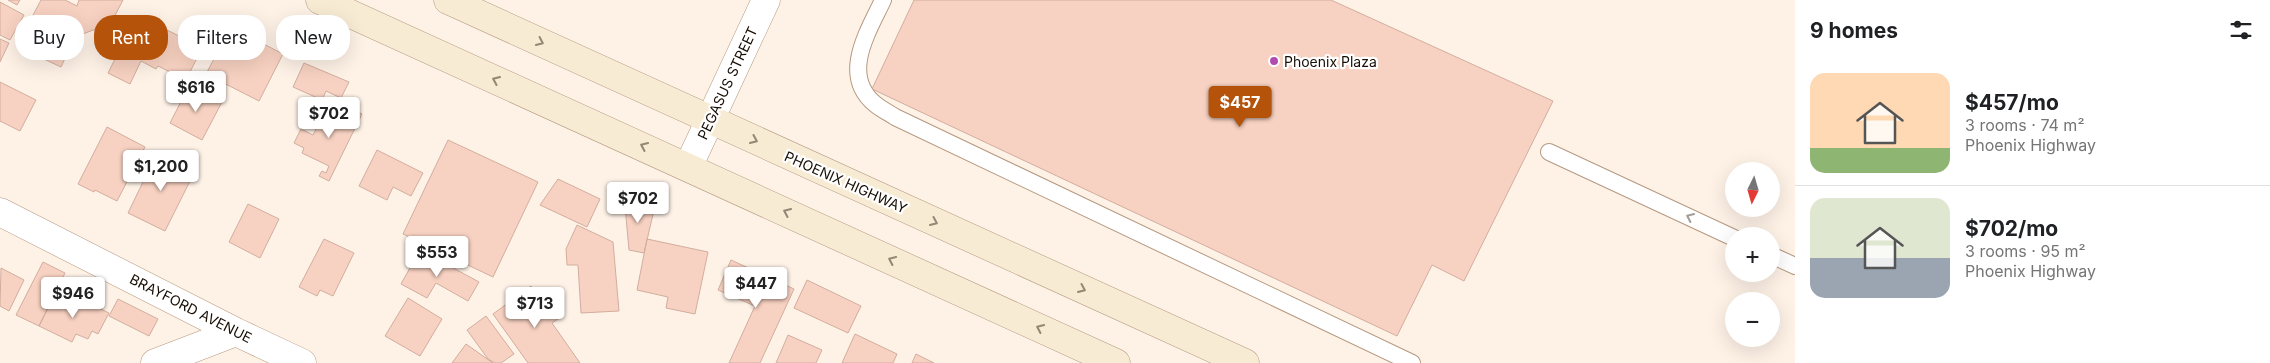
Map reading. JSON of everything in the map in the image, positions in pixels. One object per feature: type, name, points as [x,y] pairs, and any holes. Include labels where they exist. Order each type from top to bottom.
[{"type":"main road","points":[[320,0],[688,166],[1116,363]]},
{"type":"main road","name":"PHOENIX HIGHWAY","points":[[448,0],[1245,363]]},
{"type":"street","name":"PEGASUS STREET","points":[[688,166],[766,0]]},
{"type":"street","name":"BRAYFORD AVENUE","points":[[0,212],[236,332],[302,363]]},
{"type":"street","points":[[155,363],[236,332]]},
{"type":"lane","points":[[883,0],[862,45],[857,64],[858,78],[863,89],[875,104],[895,117],[1412,363]]},
{"type":"lane","points":[[1549,152],[1725,234]]},
{"type":"lane","points":[[1780,259],[1795,266]]},
{"type":"building","points":[[8,0],[20,0],[17,5]]},
{"type":"building","points":[[41,0],[65,0],[77,6],[79,0],[123,0],[115,15],[94,15],[94,30],[84,34],[84,15],[33,15]]},
{"type":"building","points":[[914,0],[1331,0],[1553,101],[1464,281],[1432,265],[1397,336],[872,89]]},
{"type":"building","points":[[0,2],[24,15],[15,15],[15,31],[10,40],[0,35]]},
{"type":"building","points":[[168,30],[178,36],[178,60],[196,60],[186,80],[158,66],[156,69],[141,61],[130,84],[108,73],[114,60],[168,60]]},
{"type":"building","points":[[0,39],[9,43],[0,62]]},
{"type":"building","points":[[266,45],[276,50],[276,60],[280,60],[259,101],[206,74],[213,60],[266,60]]},
{"type":"building","points":[[46,60],[64,60],[61,67]]},
{"type":"building","points":[[304,63],[349,82],[341,98],[326,91],[322,100],[293,87]]},
{"type":"building","points":[[0,82],[36,100],[20,131],[0,121]]},
{"type":"building","points":[[189,86],[222,102],[202,140],[170,123]]},
{"type":"building","points":[[348,107],[362,114],[329,181],[319,176],[322,171],[326,173],[329,166],[302,153],[304,148],[294,143],[301,129],[313,135],[325,111],[342,120]]},
{"type":"building","points":[[107,127],[145,147],[117,201],[78,184]]},
{"type":"building","points":[[448,140],[538,182],[493,277],[403,234]]},
{"type":"building","points":[[377,150],[423,173],[411,196],[393,187],[387,200],[359,186]]},
{"type":"building","points":[[157,153],[195,171],[165,231],[128,213]]},
{"type":"building","points":[[558,179],[600,199],[587,227],[540,205]]},
{"type":"building","points":[[624,195],[654,210],[644,253],[629,250]]},
{"type":"building","points":[[248,204],[279,219],[260,258],[229,242]]},
{"type":"building","points":[[577,225],[613,242],[619,311],[581,313],[578,265],[567,265],[566,249]]},
{"type":"building","points":[[324,239],[354,253],[333,296],[320,290],[317,296],[299,287]]},
{"type":"building","points":[[647,239],[708,252],[695,314],[666,308],[668,297],[637,290]]},
{"type":"building","points":[[420,250],[479,282],[468,301],[436,283],[427,298],[401,284]]},
{"type":"building","points":[[731,260],[794,289],[760,363],[729,363],[755,306],[718,290]]},
{"type":"building","points":[[43,262],[65,273],[39,326],[16,315]]},
{"type":"building","points":[[1,268],[24,280],[9,311],[0,306]]},
{"type":"building","points":[[807,280],[861,306],[848,333],[794,308]]},
{"type":"building","points":[[531,286],[536,293],[542,289],[561,317],[552,323],[580,363],[528,363],[493,314]]},
{"type":"building","points":[[55,294],[79,306],[82,300],[109,313],[98,334],[92,331],[88,339],[76,334],[72,342],[39,326]]},
{"type":"building","points":[[408,298],[442,319],[420,356],[385,336]]},
{"type":"building","points":[[118,299],[158,319],[149,336],[109,316]]},
{"type":"building","points":[[486,316],[514,354],[501,363],[495,363],[488,359],[467,330]]},
{"type":"building","points":[[855,334],[897,354],[893,363],[842,363]]},
{"type":"building","points":[[788,335],[822,350],[816,363],[776,363]]},
{"type":"building","points":[[466,344],[493,363],[452,363]]},
{"type":"building","points":[[916,354],[934,363],[912,363]]},
{"type":"place","name":"Phoenix Plaza","points":[[1274,61]]}]
